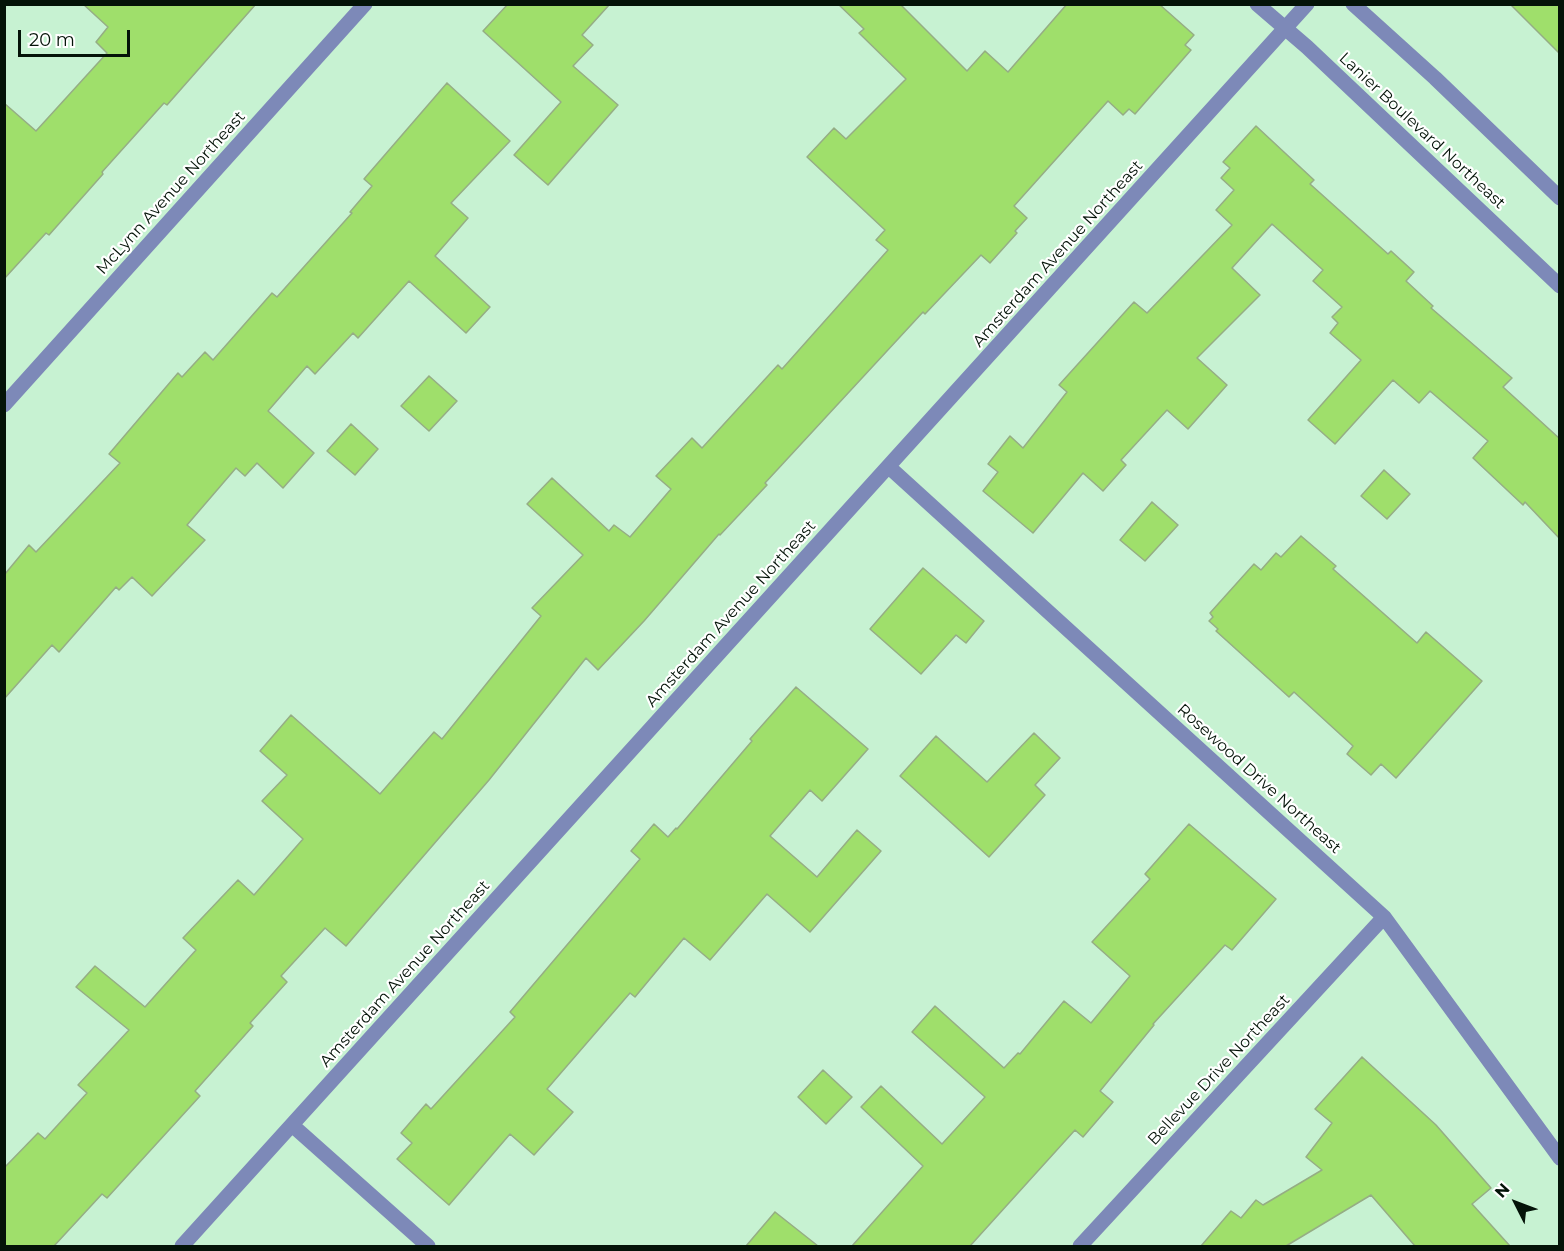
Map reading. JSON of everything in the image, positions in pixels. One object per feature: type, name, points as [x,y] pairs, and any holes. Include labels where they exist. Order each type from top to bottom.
[{"type":"street","name":"McLynn Avenue Northeast","points":[[4,405],[365,4]]},
{"type":"street","name":"Lanier Boulevard Northeast","points":[[1257,4],[1284,30],[1307,47],[1560,286]]},
{"type":"street","name":"Amsterdam Avenue Northeast","points":[[182,1246],[1307,4]]},
{"type":"street","points":[[1353,4],[1435,78],[1560,198]]},
{"type":"street","name":"Rosewood Drive Northeast","points":[[889,467],[1384,917],[1560,1158]]},
{"type":"street","name":"Bellevue Drive Northeast","points":[[1080,1246],[1384,917]]},
{"type":"street","points":[[292,1125],[428,1246]]},
{"type":"building","points":[[83,4],[256,4],[167,105],[164,103],[102,172],[103,174],[49,235],[46,233],[4,279],[4,103],[36,131],[107,53],[96,42],[108,27]]},
{"type":"building","points":[[508,4],[610,4],[582,35],[593,45],[573,66],[618,105],[548,185],[514,155],[561,102],[483,31]]},
{"type":"building","points":[[838,4],[900,4],[967,71],[985,51],[1008,72],[1067,4],[1159,4],[1194,35],[1185,45],[1191,50],[1135,114],[1129,109],[1123,115],[1108,101],[1014,206],[1027,218],[1015,231],[1017,233],[990,263],[981,255],[925,314],[923,312],[765,483],[767,485],[719,534],[598,670],[586,658],[489,780],[346,946],[325,928],[281,976],[287,982],[250,1023],[253,1026],[195,1091],[200,1096],[107,1198],[102,1194],[54,1246],[4,1246],[4,1168],[38,1133],[45,1139],[87,1093],[78,1085],[129,1030],[76,987],[95,966],[145,1007],[196,950],[183,938],[238,880],[254,895],[303,839],[262,801],[287,775],[260,751],[291,715],[380,794],[434,732],[442,739],[541,616],[532,608],[583,555],[527,504],[552,478],[609,531],[614,525],[630,537],[671,489],[656,476],[692,438],[702,448],[778,365],[782,369],[888,250],[876,240],[885,230],[807,157],[834,128],[846,139],[906,79],[859,33],[864,29]]},
{"type":"building","points":[[1510,4],[1560,4],[1560,54]]},
{"type":"building","points":[[447,83],[510,141],[451,203],[468,218],[435,256],[490,307],[466,333],[409,281],[358,338],[353,333],[315,374],[307,366],[268,411],[314,453],[283,488],[257,463],[245,476],[236,468],[187,525],[205,540],[152,596],[132,577],[119,590],[116,587],[59,652],[52,645],[4,699],[5,574],[29,545],[36,552],[120,463],[109,454],[178,373],[182,377],[205,352],[213,360],[272,293],[277,297],[352,213],[350,212],[372,186],[364,179]]},
{"type":"building","points":[[1256,126],[1314,180],[1310,184],[1388,254],[1391,251],[1414,272],[1406,281],[1433,306],[1431,308],[1512,378],[1503,387],[1560,439],[1560,539],[1525,502],[1523,505],[1473,458],[1488,441],[1430,391],[1419,403],[1393,380],[1335,444],[1308,420],[1361,360],[1330,333],[1338,323],[1332,317],[1342,307],[1313,281],[1323,270],[1272,224],[1232,268],[1260,295],[1197,358],[1227,385],[1188,429],[1167,410],[1121,460],[1126,465],[1103,491],[1083,473],[1033,533],[983,491],[998,472],[988,464],[1010,436],[1023,448],[1067,392],[1059,385],[1134,302],[1147,313],[1232,225],[1216,210],[1234,190],[1221,178],[1230,168],[1223,162]]},
{"type":"building","points":[[429,376],[457,401],[429,431],[401,406]]},
{"type":"building","points":[[351,424],[378,449],[355,475],[327,451]]},
{"type":"building","points":[[1384,470],[1410,494],[1387,519],[1361,496]]},
{"type":"building","points":[[1152,502],[1178,525],[1145,561],[1120,540]]},
{"type":"building","points":[[1301,536],[1336,566],[1333,569],[1417,643],[1426,632],[1482,681],[1396,778],[1381,764],[1371,775],[1347,754],[1353,746],[1294,692],[1289,697],[1216,631],[1218,629],[1209,621],[1213,617],[1210,613],[1254,564],[1261,570],[1276,553],[1281,557]]},
{"type":"building","points":[[923,568],[984,621],[966,643],[956,635],[921,674],[870,629]]},
{"type":"building","points":[[796,687],[868,749],[822,801],[810,790],[770,836],[817,877],[857,830],[881,851],[810,932],[767,894],[710,960],[684,938],[635,997],[630,993],[547,1089],[573,1112],[534,1155],[510,1134],[449,1205],[397,1159],[412,1143],[401,1133],[426,1104],[431,1109],[515,1017],[510,1012],[640,859],[631,851],[654,824],[668,837],[677,829],[752,741],[750,739]]},
{"type":"building","points":[[1034,733],[1060,758],[1035,785],[1045,795],[989,857],[900,776],[936,736],[987,782]]},
{"type":"building","points":[[1189,824],[1276,899],[1232,950],[1225,945],[1153,1024],[1100,1091],[1113,1102],[1083,1137],[1075,1130],[970,1246],[852,1246],[923,1166],[861,1107],[881,1086],[942,1144],[985,1097],[912,1032],[935,1006],[1004,1068],[1018,1053],[1020,1054],[1064,1001],[1091,1023],[1130,976],[1092,942],[1150,879],[1145,874]]},
{"type":"building","points":[[1362,1057],[1436,1125],[1491,1188],[1472,1204],[1510,1246],[1415,1246],[1371,1195],[1286,1246],[1201,1246],[1231,1211],[1241,1218],[1256,1200],[1263,1205],[1322,1170],[1306,1157],[1332,1123],[1315,1109]]},
{"type":"building","points":[[823,1070],[852,1097],[826,1124],[798,1097]]},
{"type":"building","points":[[775,1212],[818,1246],[746,1246]]}]
